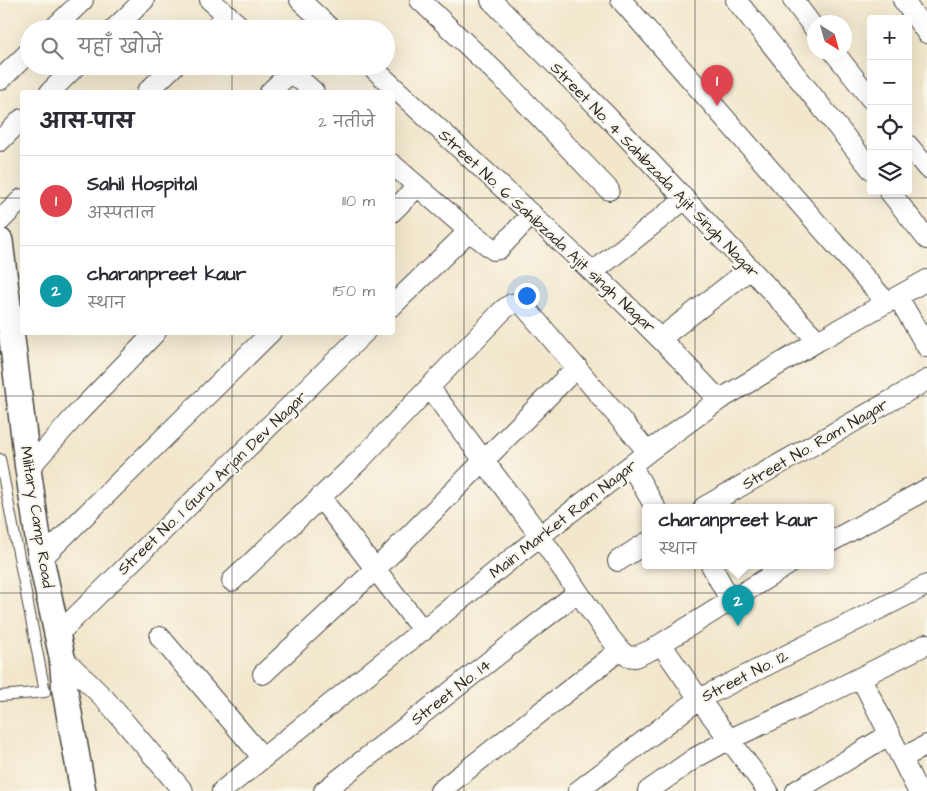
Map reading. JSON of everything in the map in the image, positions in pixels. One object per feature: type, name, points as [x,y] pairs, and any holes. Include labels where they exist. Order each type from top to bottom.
[{"type":"street","points":[[62,20],[83,0]]},
{"type":"street","points":[[123,20],[144,0]]},
{"type":"street","points":[[210,0],[233,20]]},
{"type":"street","points":[[300,0],[321,20]]},
{"type":"street","points":[[420,0],[508,84],[609,190]]},
{"type":"street","name":"Street No. 4 Sahibzada Ajit Singh Nagar","points":[[491,0],[608,117],[818,341]]},
{"type":"street","points":[[622,0],[893,300],[927,347]]},
{"type":"street","points":[[736,0],[867,164]]},
{"type":"street","points":[[793,0],[807,19]]},
{"type":"street","points":[[903,0],[927,33]]},
{"type":"street","points":[[223,20],[228,15]]},
{"type":"street","points":[[840,60],[867,93]]},
{"type":"street","points":[[0,80],[20,61]]},
{"type":"street","points":[[52,90],[67,75]]},
{"type":"street","points":[[149,90],[165,75]]},
{"type":"street","points":[[272,90],[283,75]]},
{"type":"street","points":[[295,75],[312,90]]},
{"type":"street","name":"Street No. 6 Sahibzada Ajit singh Nagar","points":[[381,75],[593,272],[661,338],[719,400]]},
{"type":"street","points":[[0,141],[20,121]]},
{"type":"street","points":[[912,150],[927,168]]},
{"type":"street","points":[[395,167],[469,231],[496,251],[532,214]]},
{"type":"street","points":[[395,209],[417,187]]},
{"type":"street","points":[[892,195],[927,239]]},
{"type":"street","points":[[593,272],[685,199]]},
{"type":"street","points":[[0,221],[20,201]]},
{"type":"street","points":[[395,303],[469,231]]},
{"type":"street","name":"Military Camp Road","points":[[0,241],[17,335],[28,469],[41,559],[60,646],[65,691],[83,791]]},
{"type":"street","points":[[661,338],[750,269]]},
{"type":"street","name":"Main Market Ram Nagar","points":[[222,791],[540,536],[648,452],[719,400],[818,341],[927,280]]},
{"type":"street","points":[[232,582],[360,460],[502,311],[514,303],[524,306],[648,452]]},
{"type":"street","points":[[28,469],[76,415],[153,335]]},
{"type":"street","points":[[41,559],[267,335]]},
{"type":"street","name":"Street No. 1 Guru Arjan Dev Nagar","points":[[60,646],[362,335]]},
{"type":"street","points":[[263,674],[376,569],[576,367]]},
{"type":"street","name":"Street No. Ram Nagar","points":[[709,504],[927,380]]},
{"type":"street","points":[[428,387],[540,536],[620,650],[627,656],[635,657],[651,650],[781,569]]},
{"type":"street","points":[[631,465],[654,504]]},
{"type":"street","points":[[834,540],[927,489]]},
{"type":"street","points":[[320,497],[423,631]]},
{"type":"street","points":[[618,561],[642,546]]},
{"type":"street","points":[[713,569],[730,600]]},
{"type":"street","name":"Street No. 12","points":[[578,791],[699,699],[927,585]]},
{"type":"street","name":"Street No. 14","points":[[324,791],[578,592]]},
{"type":"street","points":[[160,637],[263,758]]},
{"type":"street","points":[[661,644],[699,699],[768,791]]},
{"type":"street","points":[[648,791],[695,758],[730,739],[861,678],[927,644]]},
{"type":"street","points":[[60,646],[183,791]]},
{"type":"street","points":[[440,791],[620,650]]},
{"type":"street","points":[[861,678],[918,791]]},
{"type":"street","points":[[796,791],[890,734]]},
{"type":"street","points":[[902,758],[927,745]]},
{"type":"lane","points":[[0,459],[45,692],[0,696]]},
{"type":"place","name":"Sahil Hospital","points":[[717,106]]},
{"type":"place","name":"charanpreet kaur","points":[[738,626]]}]
